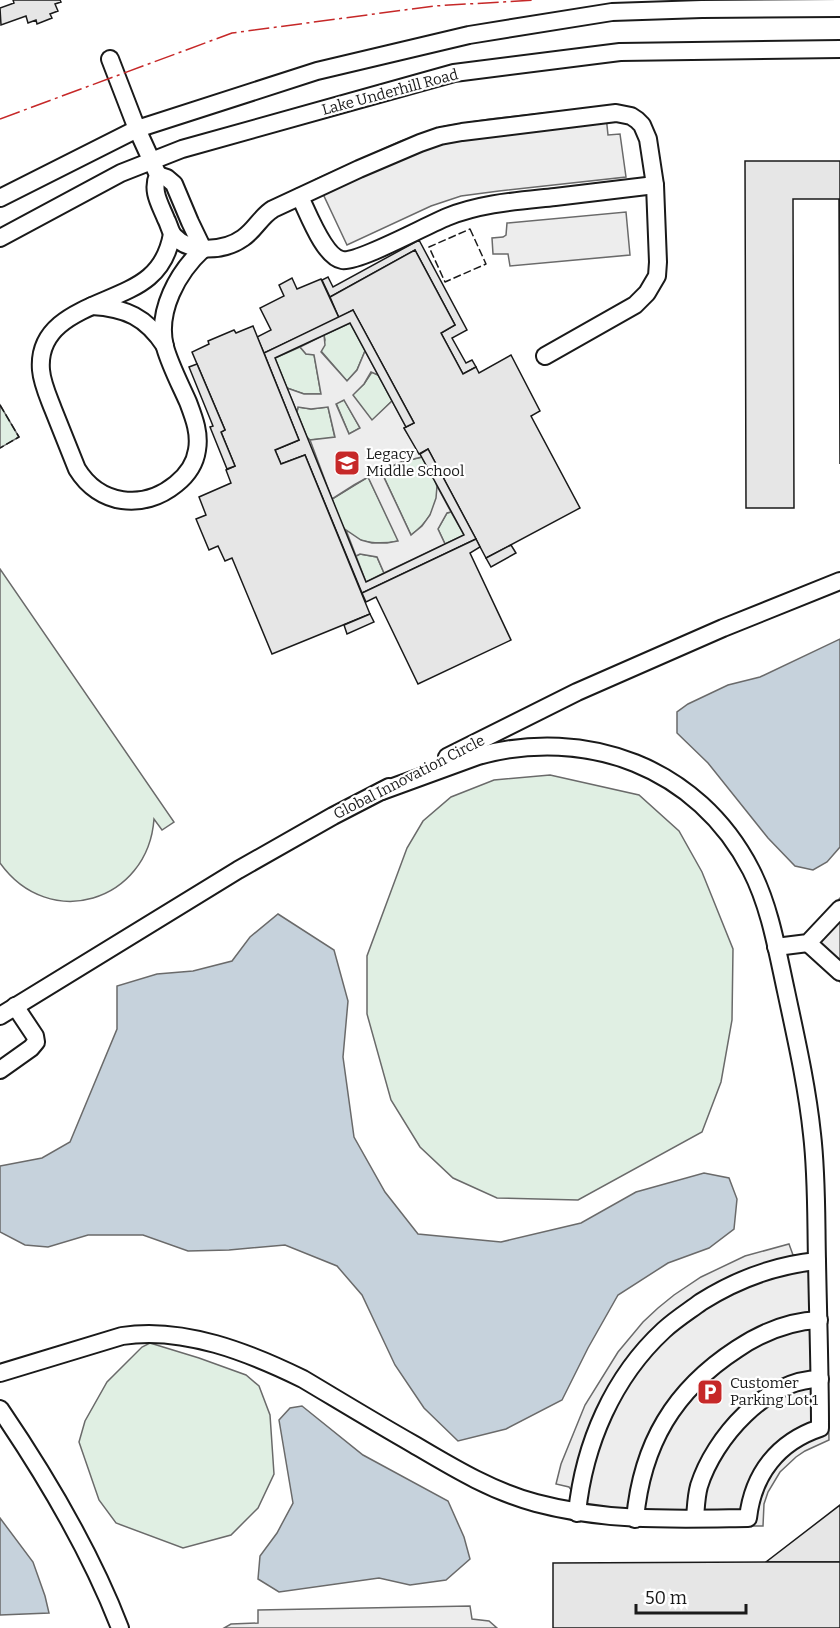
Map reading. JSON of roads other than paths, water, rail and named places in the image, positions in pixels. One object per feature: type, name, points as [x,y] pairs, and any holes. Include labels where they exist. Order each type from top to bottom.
[{"type":"street","points":[[0,198],[137,129],[317,71],[469,35],[612,12],[840,8]]},
{"type":"street","name":"Lake Underhill Road","points":[[0,238],[121,173],[155,168],[182,149],[454,73],[620,52],[840,50]]},
{"type":"street","points":[[110,59],[155,168],[156,193],[172,234],[185,244],[203,249],[226,246],[239,241],[250,233],[268,212],[380,160],[440,136],[616,113],[630,116],[642,125],[648,139],[655,185],[657,276],[651,288],[635,305],[545,356]]},
{"type":"street","points":[[155,168],[174,184],[203,249]]},
{"type":"street","points":[[300,197],[326,249],[336,259],[345,261],[359,258],[448,217],[476,208],[508,202],[655,185]]},
{"type":"street","points":[[92,306],[119,309],[137,317],[154,330],[165,347],[194,418],[198,442],[196,457],[186,475],[161,494],[132,501],[109,497],[94,489],[82,477],[49,397],[41,372],[41,361],[45,345],[54,330],[69,317],[92,306],[136,286],[149,277],[167,254],[172,234]]},
{"type":"street","points":[[165,347],[164,318],[171,294],[190,263],[203,249]]},
{"type":"street","name":"Global Innovation Circle","points":[[0,1016],[238,870],[382,791],[577,692],[840,580]]},
{"type":"street","points":[[0,1374],[122,1336],[162,1334],[195,1340],[238,1351],[303,1379],[484,1484],[524,1500],[577,1513],[635,1519],[748,1518],[755,1488],[770,1461],[792,1442],[820,1428],[816,1197],[812,1134],[796,1041],[767,910],[758,884],[743,856],[706,809],[683,790],[656,773],[626,759],[588,749],[543,745],[510,748],[478,756],[382,791]]},
{"type":"street","points":[[776,947],[808,943],[840,909]]},
{"type":"street","points":[[808,943],[840,972]]},
{"type":"street","points":[[0,1070],[36,1042],[35,1036],[15,1006]]},
{"type":"street","points":[[577,1513],[583,1473],[600,1422],[625,1376],[653,1340],[682,1315],[720,1290],[783,1266],[817,1261]]},
{"type":"street","points":[[635,1519],[640,1483],[651,1449],[667,1418],[686,1391],[718,1362],[756,1338],[790,1324],[819,1320]]},
{"type":"street","points":[[695,1518],[696,1500],[702,1477],[717,1448],[736,1424],[772,1395],[801,1382],[820,1379]]},
{"type":"street","points":[[0,1409],[66,1515],[91,1562],[120,1628]]},
{"type":"place","name":"Legacy Middle School","points":[[347,463]]},
{"type":"place","name":"Customer Parking Lot 1","points":[[710,1392]]}]
